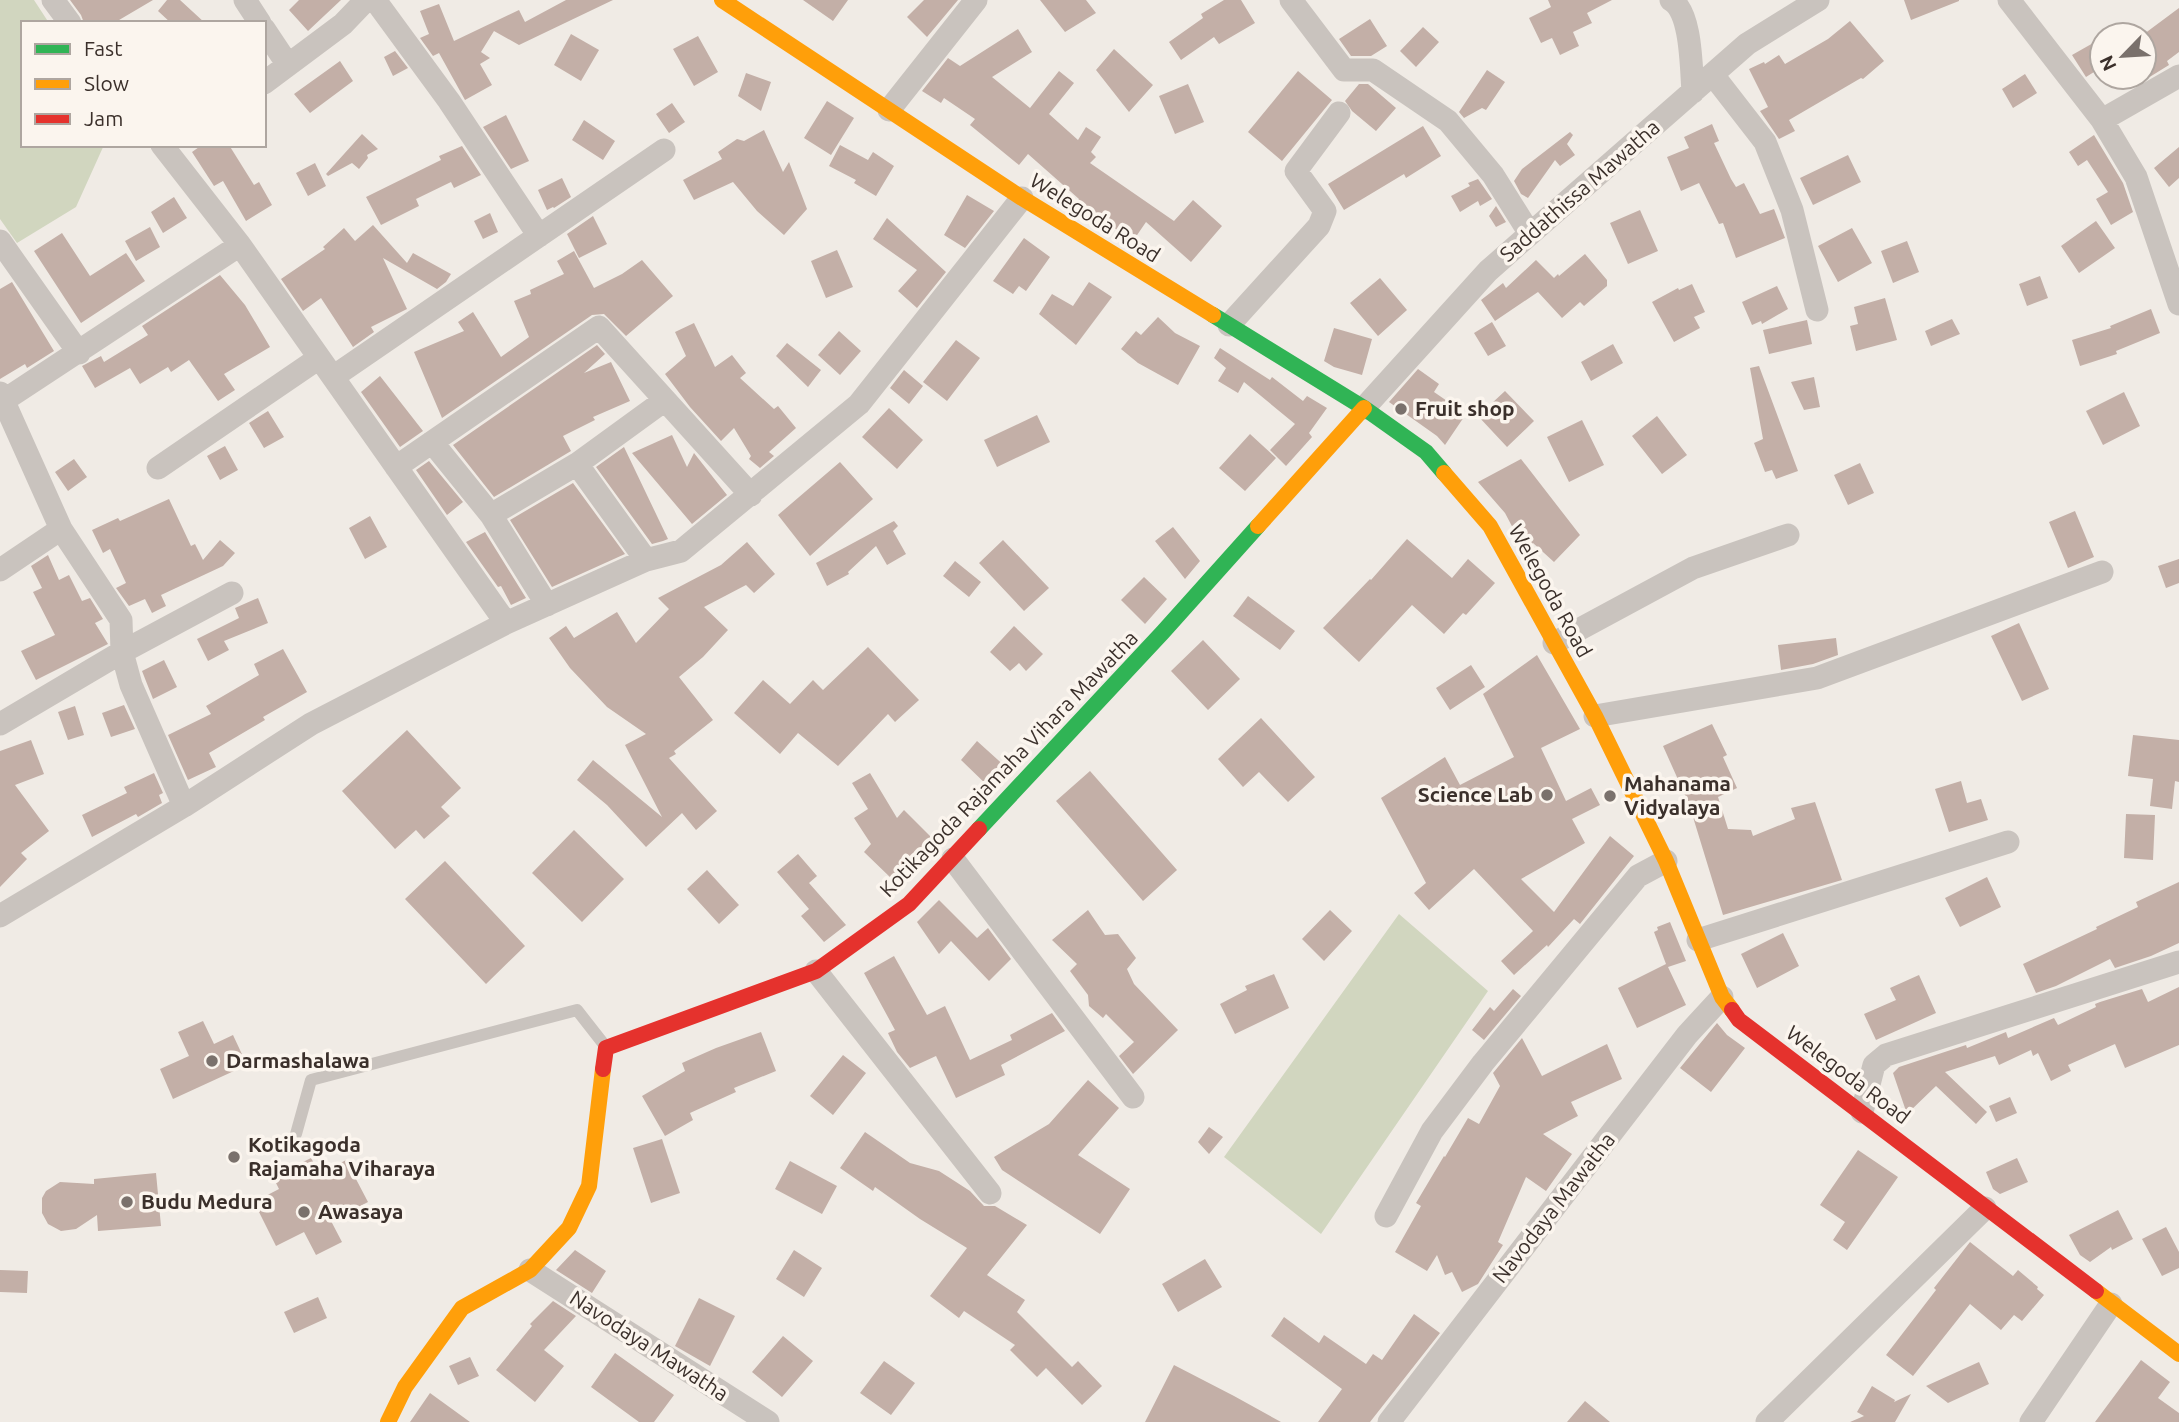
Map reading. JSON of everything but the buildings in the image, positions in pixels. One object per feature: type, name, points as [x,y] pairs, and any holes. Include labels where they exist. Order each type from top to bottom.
[{"type":"street","points":[[53,0],[69,21]]},
{"type":"street","points":[[245,0],[259,21]]},
{"type":"street","points":[[266,82],[343,24],[366,0]]},
{"type":"street","points":[[375,0],[449,101],[539,236]]},
{"type":"street","name":"Welegoda Road","points":[[722,0],[1022,198],[1364,408],[1426,452],[1490,526],[1595,716],[1666,861],[1722,997],[1739,1020],[2179,1354]]},
{"type":"street","points":[[889,110],[976,0]]},
{"type":"street","points":[[1292,0],[1344,70],[1373,70],[1448,121],[1493,175],[1530,234]]},
{"type":"street","points":[[1671,0],[1676,3],[1685,19],[1693,92]]},
{"type":"street","name":"Saddathissa Mawatha","points":[[1364,408],[1488,271],[1747,44],[1818,0]]},
{"type":"street","points":[[2009,0],[2102,120],[2136,177],[2179,304]]},
{"type":"street","points":[[266,32],[288,65]]},
{"type":"street","points":[[1713,75],[1765,142],[1792,210],[1817,310]]},
{"type":"street","points":[[2102,120],[2179,76]]},
{"type":"street","points":[[1229,325],[1318,226],[1325,211],[1296,171],[1339,113]]},
{"type":"street","points":[[171,148],[506,623]]},
{"type":"street","points":[[333,377],[664,150]]},
{"type":"street","points":[[0,916],[184,806],[311,724],[506,623],[646,560],[681,551],[859,404],[1022,198]]},
{"type":"street","points":[[0,241],[79,353]]},
{"type":"street","points":[[184,806],[131,685],[122,652],[121,620],[61,529],[2,399],[79,353],[240,245]]},
{"type":"street","points":[[396,467],[599,327],[751,495]]},
{"type":"street","points":[[158,468],[319,358]]},
{"type":"street","points":[[491,515],[577,464],[665,400]]},
{"type":"street","name":"Kotikagoda Rajamaha Vihara Mawatha","points":[[606,1048],[816,971],[909,904],[1163,632],[1364,408]]},
{"type":"street","points":[[432,442],[491,515],[547,605]]},
{"type":"street","points":[[577,464],[646,560]]},
{"type":"street","points":[[0,569],[61,529]]},
{"type":"street","points":[[1554,643],[1693,568],[1788,535]]},
{"type":"street","points":[[1595,716],[1817,678],[2102,572]]},
{"type":"street","points":[[0,724],[122,652],[232,593]]},
{"type":"street","points":[[1698,940],[2008,842]]},
{"type":"street","points":[[953,859],[1133,1097]]},
{"type":"street","points":[[1386,1216],[1432,1131],[1483,1063],[1638,876],[1666,861]]},
{"type":"street","points":[[1862,1112],[1874,1065],[1886,1055],[2179,962]]},
{"type":"street","points":[[816,971],[990,1193]]},
{"type":"street","name":"Navodaya Mawatha","points":[[1389,1422],[1686,1035],[1722,997]]},
{"type":"street","points":[[388,1422],[405,1387],[462,1308],[530,1270],[569,1228],[589,1185],[606,1048]]},
{"type":"street","points":[[1766,1422],[1985,1208]]},
{"type":"street","name":"Navodaya Mawatha","points":[[530,1270],[768,1422]]},
{"type":"street","points":[[2031,1422],[2111,1304]]},
{"type":"lane","points":[[296,1133],[311,1080],[577,1010],[606,1048]]},
{"type":"green space","points":[[0,0],[34,0],[48,21],[21,21],[21,147],[103,147],[76,207],[17,243],[0,219]]},
{"type":"green space","points":[[1399,914],[1488,991],[1321,1234],[1224,1157]]},
{"type":"traffic: fast","points":[[1213,315],[1364,408],[1426,452],[1444,473]]},
{"type":"traffic: fast","points":[[979,829],[1258,526]]},
{"type":"traffic: slow","points":[[722,0],[1022,198],[1213,315]]},
{"type":"traffic: slow","points":[[1258,526],[1364,408]]},
{"type":"traffic: slow","points":[[1444,473],[1490,526],[1595,716],[1666,861],[1722,997],[1732,1010]]},
{"type":"traffic: slow","points":[[388,1422],[405,1387],[462,1308],[530,1270],[569,1228],[589,1186],[603,1069]]},
{"type":"traffic: slow","points":[[2096,1291],[2179,1354]]},
{"type":"traffic: jam","points":[[603,1069],[606,1048],[816,971],[909,904],[979,829]]},
{"type":"traffic: jam","points":[[1732,1010],[1739,1020],[2096,1291]]},
{"type":"place","name":"Fruit shop","points":[[1401,409]]},
{"type":"place","name":"Science Lab","points":[[1547,795]]},
{"type":"place","name":"Mahanama Vidyalaya","points":[[1610,796]]},
{"type":"place","name":"Darmashalawa","points":[[212,1061]]},
{"type":"place","name":"Kotikagoda Rajamaha Viharaya","points":[[234,1157]]},
{"type":"place","name":"Budu Medura","points":[[127,1202]]},
{"type":"place","name":"Awasaya","points":[[304,1212]]}]
